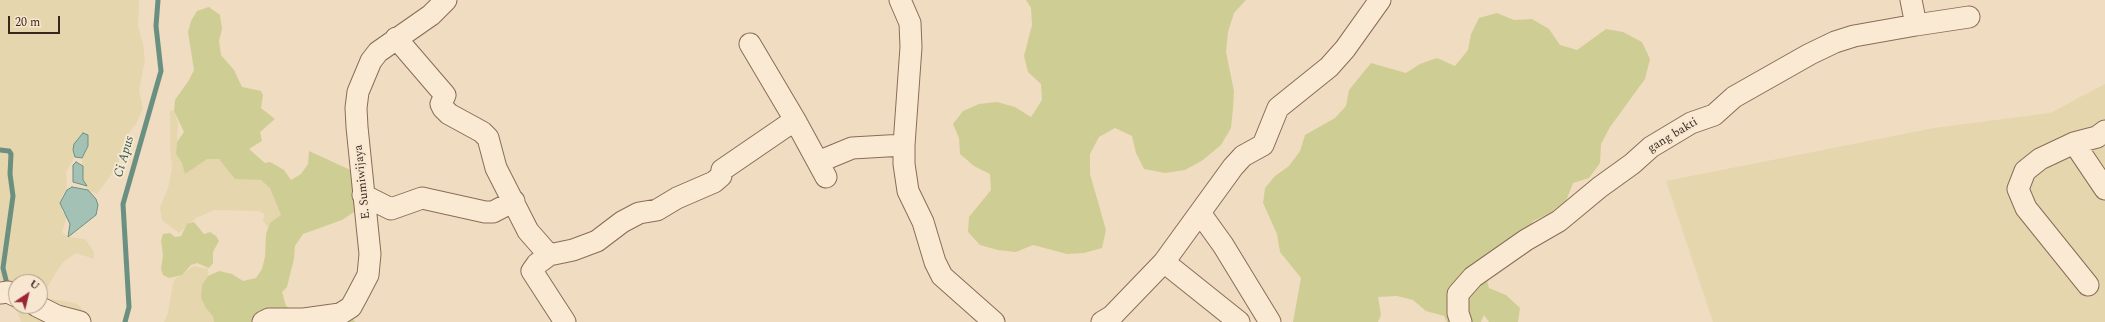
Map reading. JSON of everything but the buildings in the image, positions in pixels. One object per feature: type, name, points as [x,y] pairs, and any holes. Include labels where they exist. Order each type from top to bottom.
[{"type":"street","name":"E. Sumiwijaya","points":[[263,322],[269,319],[329,317],[346,312],[351,307],[368,275],[370,254],[363,195],[356,108],[358,92],[371,61],[378,52],[431,15],[446,0]]},
{"type":"street","points":[[900,0],[910,23],[911,47],[904,145],[904,164],[908,191],[923,222],[935,262],[942,276],[994,322]]},
{"type":"street","points":[[1102,322],[1112,316],[1164,262],[1243,156],[1263,145],[1278,108],[1329,67],[1345,49],[1380,0]]},
{"type":"street","points":[[1911,0],[1916,25]]},
{"type":"street","name":"gang bakti","points":[[1461,322],[1458,313],[1458,294],[1473,277],[1526,240],[1559,221],[1600,187],[1632,164],[1651,147],[1691,123],[1714,115],[1734,97],[1810,54],[1835,42],[1854,36],[1969,17]]},
{"type":"street","points":[[396,38],[445,95],[441,104],[443,108],[449,114],[482,132],[488,138],[496,168],[528,232],[549,255]]},
{"type":"street","points":[[750,44],[822,169],[852,148],[904,145]]},
{"type":"street","points":[[565,322],[532,271],[537,264],[549,255],[573,250],[597,240],[622,222],[639,213],[657,210],[677,198],[714,182],[721,176],[722,170],[795,120]]},
{"type":"street","points":[[2088,285],[2026,208],[2018,189],[2025,171],[2040,159],[2074,143],[2097,137],[2105,131]]},
{"type":"street","points":[[2074,143],[2105,189]]},
{"type":"street","points":[[363,195],[391,209],[422,198],[485,212],[493,212],[514,202]]},
{"type":"street","points":[[1200,213],[1223,245],[1270,322]]},
{"type":"street","points":[[1164,262],[1239,322]]},
{"type":"street","points":[[48,312],[57,316],[80,322]]},
{"type":"shaded area","points":[[0,0],[139,0],[138,26],[143,44],[145,60],[139,91],[143,108],[136,124],[126,137],[118,163],[97,194],[88,190],[83,180],[82,158],[88,146],[73,150],[75,157],[66,171],[67,190],[62,196],[62,211],[67,216],[62,232],[68,237],[85,239],[94,252],[94,259],[76,253],[62,263],[48,286],[48,274],[8,274],[8,298],[0,291]]},
{"type":"shaded area","points":[[2105,84],[2105,322],[1713,322],[1666,181],[1934,128],[2050,113]]},
{"type":"shaded area","points":[[170,110],[174,111],[178,123],[177,142],[262,177],[286,208],[276,229],[267,226],[263,221],[265,215],[259,211],[214,210],[196,218],[179,233],[162,220],[160,207],[168,188],[172,168],[170,146]]},
{"type":"shaded area","points":[[83,133],[88,135],[88,146],[82,158],[75,157],[73,150],[74,144]]},
{"type":"shaded area","points":[[76,162],[83,166],[83,180],[87,186],[73,182],[73,165]]},
{"type":"shaded area","points":[[72,187],[88,190],[96,199],[98,205],[96,215],[68,237],[70,224],[60,203],[67,190]]},
{"type":"shaded area","points":[[194,266],[208,269],[206,308],[213,317],[218,317],[221,322],[164,322],[168,313],[173,283],[176,278]]},
{"type":"shaded area","points":[[48,298],[75,303],[81,307],[86,322],[21,322],[18,314],[48,314]]},
{"type":"green space","points":[[1026,0],[1246,0],[1234,13],[1228,32],[1226,52],[1234,91],[1233,109],[1231,128],[1221,145],[1203,160],[1185,170],[1165,173],[1144,169],[1136,153],[1132,136],[1115,128],[1099,137],[1090,154],[1090,174],[1106,230],[1102,248],[1084,253],[1067,254],[1033,245],[1016,252],[998,250],[980,245],[968,232],[969,217],[991,190],[990,174],[974,166],[960,154],[959,138],[953,124],[963,111],[979,104],[997,102],[1015,107],[1031,117],[1042,100],[1041,84],[1028,72],[1024,56],[1032,25],[1031,8]]},
{"type":"green space","points":[[209,7],[220,15],[222,29],[219,41],[221,55],[234,70],[242,87],[261,91],[263,95],[261,108],[275,119],[260,132],[262,141],[249,149],[265,163],[270,162],[284,170],[291,180],[301,174],[308,164],[309,151],[357,173],[360,200],[354,212],[342,220],[303,234],[295,246],[294,259],[287,287],[282,292],[286,306],[299,314],[343,312],[356,322],[214,322],[213,317],[201,298],[202,285],[208,276],[219,271],[232,274],[243,281],[256,278],[262,269],[265,257],[266,234],[270,223],[281,215],[270,188],[261,180],[235,179],[219,159],[207,159],[185,174],[182,163],[176,154],[177,142],[184,132],[174,111],[175,100],[194,70],[188,32],[191,21],[197,11]]},
{"type":"green space","points":[[1497,13],[1514,20],[1532,19],[1549,29],[1560,45],[1577,50],[1606,29],[1623,32],[1642,42],[1650,59],[1645,79],[1610,127],[1601,144],[1600,163],[1589,178],[1573,183],[1566,201],[1550,213],[1533,221],[1526,240],[1484,269],[1489,288],[1506,295],[1520,308],[1518,322],[1489,322],[1484,315],[1481,322],[1447,322],[1444,316],[1426,311],[1413,300],[1397,296],[1378,297],[1381,315],[1378,322],[1293,322],[1301,278],[1280,252],[1277,234],[1263,203],[1265,188],[1275,176],[1289,166],[1300,151],[1305,135],[1335,118],[1346,106],[1349,90],[1371,63],[1406,73],[1420,64],[1437,58],[1455,66],[1468,50],[1471,34],[1479,18]]},
{"type":"green space","points":[[194,222],[204,234],[210,232],[216,236],[219,241],[213,252],[213,263],[209,268],[197,263],[191,265],[182,275],[169,278],[163,275],[161,269],[163,255],[161,241],[163,234],[170,233],[175,237],[181,236],[187,224]]},
{"type":"waterway","name":"Ci Apus","points":[[125,322],[129,307],[123,204],[161,71],[156,26],[158,0]]},
{"type":"waterway","points":[[0,150],[9,151],[11,154],[10,174],[13,196],[3,268],[8,288]]}]
